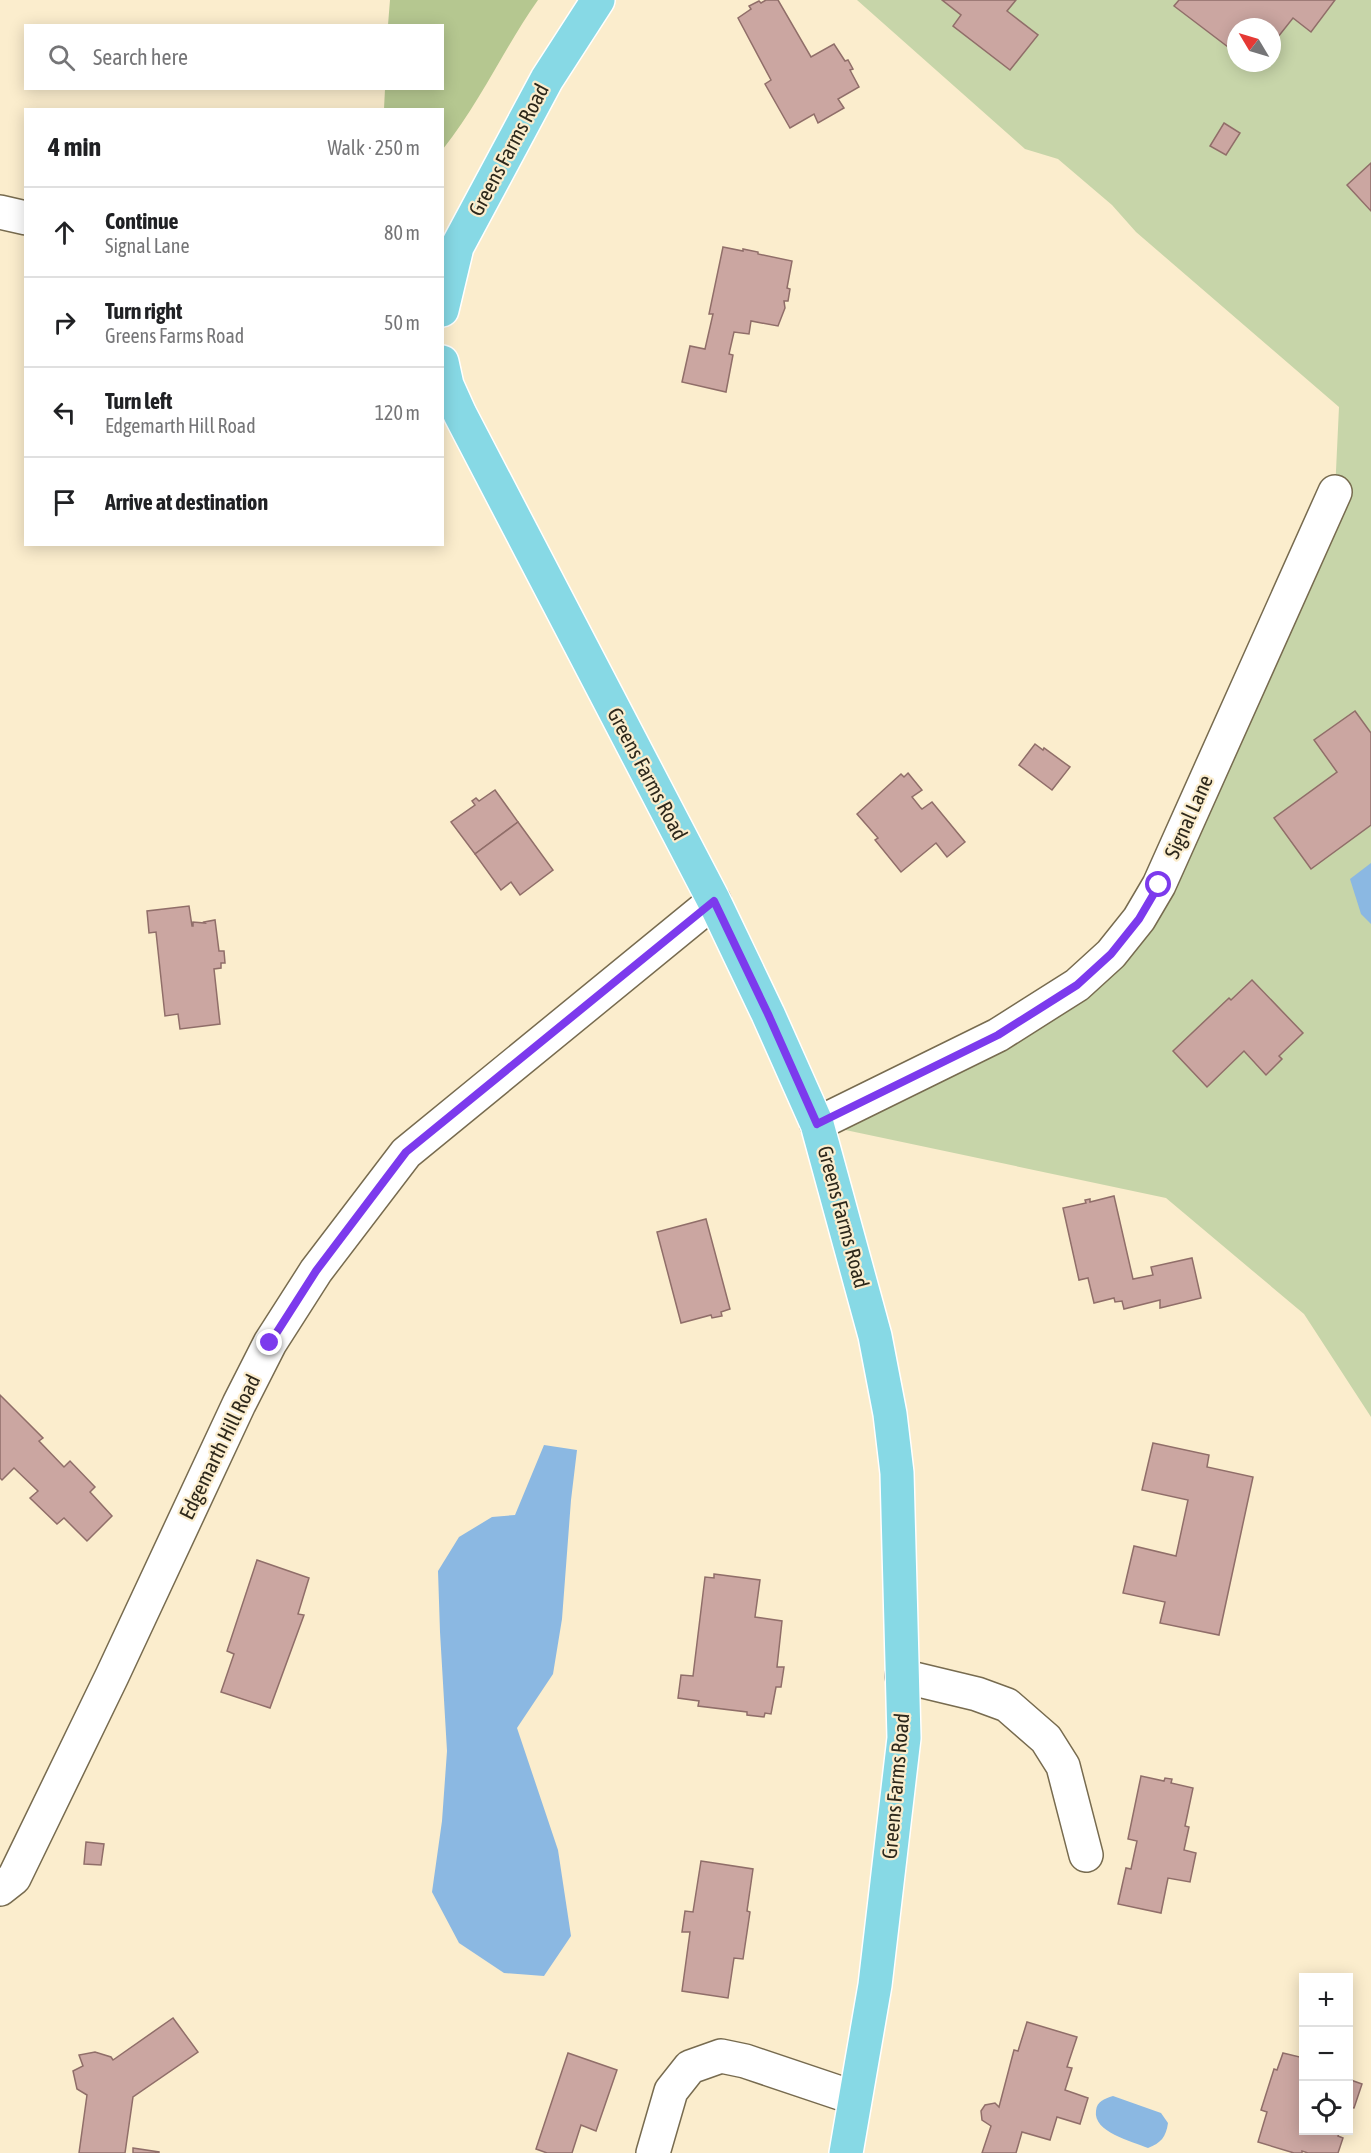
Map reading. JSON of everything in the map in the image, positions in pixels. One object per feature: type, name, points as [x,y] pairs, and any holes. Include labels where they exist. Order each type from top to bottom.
[{"type":"main road","name":"Greens Farms Road","points":[[444,295],[450,250],[547,80],[598,0]]},
{"type":"main road","name":"Greens Farms Road","points":[[444,371],[447,385],[460,414],[714,901],[768,1014],[817,1124],[875,1336],[890,1414],[897,1473],[903,1749],[875,1985],[846,2153]]},
{"type":"street","points":[[0,212],[24,218]]},
{"type":"street","name":"Signal Lane","points":[[817,1124],[998,1035],[1077,985],[1111,954],[1139,919],[1159,885],[1335,492]]},
{"type":"street","name":"Edgemarth Hill Road","points":[[0,1889],[14,1878],[270,1343],[316,1271],[406,1152],[714,901]]},
{"type":"street","points":[[902,1676],[976,1694],[1007,1705],[1046,1739],[1063,1766],[1086,1855]]},
{"type":"street","points":[[653,2153],[671,2091],[690,2067],[721,2056],[745,2061],[855,2098]]},
{"type":"green space","points":[[390,0],[538,0],[469,113],[444,148],[444,108],[384,108],[385,90],[444,90],[444,24],[388,24]]},
{"type":"green space","points":[[857,0],[1371,0],[1371,1417],[1304,1314],[1166,1198],[817,1124],[1111,954],[1335,492],[1339,407],[1136,232],[1112,205],[1058,159],[1025,149]]},
{"type":"water","points":[[1371,863],[1371,924],[1361,914],[1350,879]]},
{"type":"water","points":[[544,1445],[577,1450],[562,1619],[553,1674],[517,1728],[558,1850],[571,1936],[544,1976],[504,1973],[459,1943],[432,1892],[442,1821],[447,1751],[438,1571],[459,1537],[492,1517],[515,1515]]},
{"type":"water","points":[[1113,2096],[1161,2113],[1168,2123],[1162,2139],[1148,2148],[1123,2139],[1100,2125],[1096,2111],[1099,2103]]},
{"type":"building","points":[[766,0],[778,0],[811,57],[834,44],[853,69],[850,70],[859,87],[838,99],[844,108],[818,123],[814,114],[790,128],[765,84],[771,80],[738,18],[751,9],[749,6]]},
{"type":"building","points":[[942,0],[1016,0],[1007,11],[1038,35],[1010,70],[953,26],[961,15]]},
{"type":"building","points":[[1179,0],[1335,0],[1311,32],[1293,18],[1281,33],[1281,18],[1227,18],[1227,46],[1174,6]]},
{"type":"building","points":[[1224,123],[1240,133],[1226,155],[1210,146]]},
{"type":"building","points":[[1371,163],[1371,211],[1347,185]]},
{"type":"building","points":[[723,247],[758,252],[758,254],[792,261],[787,288],[790,289],[788,301],[784,301],[785,308],[778,326],[751,321],[749,334],[734,332],[729,354],[733,355],[726,392],[682,382],[690,346],[705,349],[713,314],[709,314]]},
{"type":"building","points":[[1355,711],[1371,733],[1371,825],[1311,869],[1274,818],[1337,772],[1314,740]]},
{"type":"building","points":[[1035,744],[1070,767],[1052,790],[1019,765]]},
{"type":"building","points":[[908,773],[922,790],[912,797],[920,807],[922,809],[932,802],[965,842],[947,857],[936,843],[901,872],[875,840],[878,838],[857,814],[901,774],[904,777]]},
{"type":"building","points":[[495,790],[518,822],[475,854],[451,822],[475,805],[472,801],[476,798],[479,801]]},
{"type":"building","points":[[518,822],[553,870],[520,895],[511,882],[501,890],[475,854]]},
{"type":"building","points":[[189,906],[192,926],[193,922],[205,923],[215,920],[219,951],[224,951],[225,963],[221,963],[221,968],[214,969],[220,1024],[180,1029],[178,1014],[165,1016],[156,932],[149,933],[147,911]]},
{"type":"building","points":[[1252,980],[1303,1033],[1279,1056],[1282,1059],[1266,1075],[1244,1051],[1207,1087],[1173,1051],[1229,998],[1231,1000]]},
{"type":"building","points":[[1114,1196],[1133,1279],[1153,1275],[1151,1267],[1192,1258],[1201,1298],[1160,1308],[1160,1300],[1124,1309],[1122,1301],[1115,1302],[1114,1298],[1094,1303],[1088,1278],[1079,1280],[1063,1208],[1086,1203],[1085,1200],[1090,1199],[1090,1202]]},
{"type":"building","points":[[706,1219],[730,1309],[721,1312],[722,1316],[712,1318],[711,1315],[681,1323],[657,1232]]},
{"type":"building","points":[[0,1395],[43,1438],[39,1441],[64,1467],[70,1461],[95,1487],[90,1492],[112,1516],[87,1541],[64,1518],[57,1524],[30,1498],[38,1491],[14,1468],[2,1480],[0,1478]]},
{"type":"building","points":[[1153,1443],[1209,1455],[1207,1467],[1253,1477],[1219,1635],[1160,1623],[1165,1602],[1123,1593],[1134,1546],[1176,1556],[1188,1500],[1142,1490]]},
{"type":"building","points":[[257,1560],[309,1578],[298,1614],[304,1615],[270,1708],[221,1692],[234,1654],[227,1651]]},
{"type":"building","points":[[714,1574],[760,1580],[755,1617],[782,1621],[777,1667],[784,1667],[781,1687],[776,1687],[771,1714],[765,1713],[764,1717],[747,1715],[747,1712],[698,1706],[699,1701],[678,1698],[681,1675],[693,1676],[705,1577],[714,1578]]},
{"type":"building","points":[[1141,1776],[1164,1781],[1165,1778],[1172,1779],[1171,1783],[1193,1788],[1185,1826],[1189,1827],[1184,1850],[1196,1853],[1190,1882],[1168,1878],[1161,1913],[1118,1904],[1126,1868],[1131,1869],[1137,1841],[1128,1839]]},
{"type":"building","points":[[86,1842],[104,1844],[101,1865],[84,1864]]},
{"type":"building","points":[[701,1861],[753,1869],[743,1959],[734,1958],[728,1998],[682,1991],[690,1932],[682,1932],[685,1911],[693,1912]]},
{"type":"building","points":[[173,2018],[198,2052],[133,2097],[125,2153],[79,2153],[87,2095],[77,2089],[73,2071],[83,2066],[79,2055],[95,2052],[111,2057],[113,2060]]},
{"type":"building","points":[[1027,2022],[1077,2037],[1067,2067],[1072,2068],[1065,2090],[1088,2098],[1080,2124],[1057,2117],[1050,2140],[1022,2132],[1016,2153],[982,2153],[991,2126],[982,2120],[981,2111],[985,2105],[995,2103],[999,2107],[1014,2050],[1018,2051]]},
{"type":"building","points":[[568,2053],[617,2070],[596,2131],[581,2125],[572,2153],[547,2153],[536,2149]]},
{"type":"building","points":[[1283,2053],[1299,2057],[1299,2135],[1338,2135],[1343,2138],[1338,2153],[1302,2151],[1302,2153],[1294,2153],[1258,2142],[1267,2112],[1261,2110],[1274,2069],[1277,2070]]},
{"type":"building","points":[[1353,2081],[1362,2084],[1353,2108]]},
{"type":"building","points":[[133,2148],[159,2152],[159,2153],[133,2153]]},
{"type":"route","points":[[270,1343],[316,1271],[406,1152],[714,901],[817,1124],[998,1035],[1077,985],[1111,954],[1139,919],[1159,885]]}]
